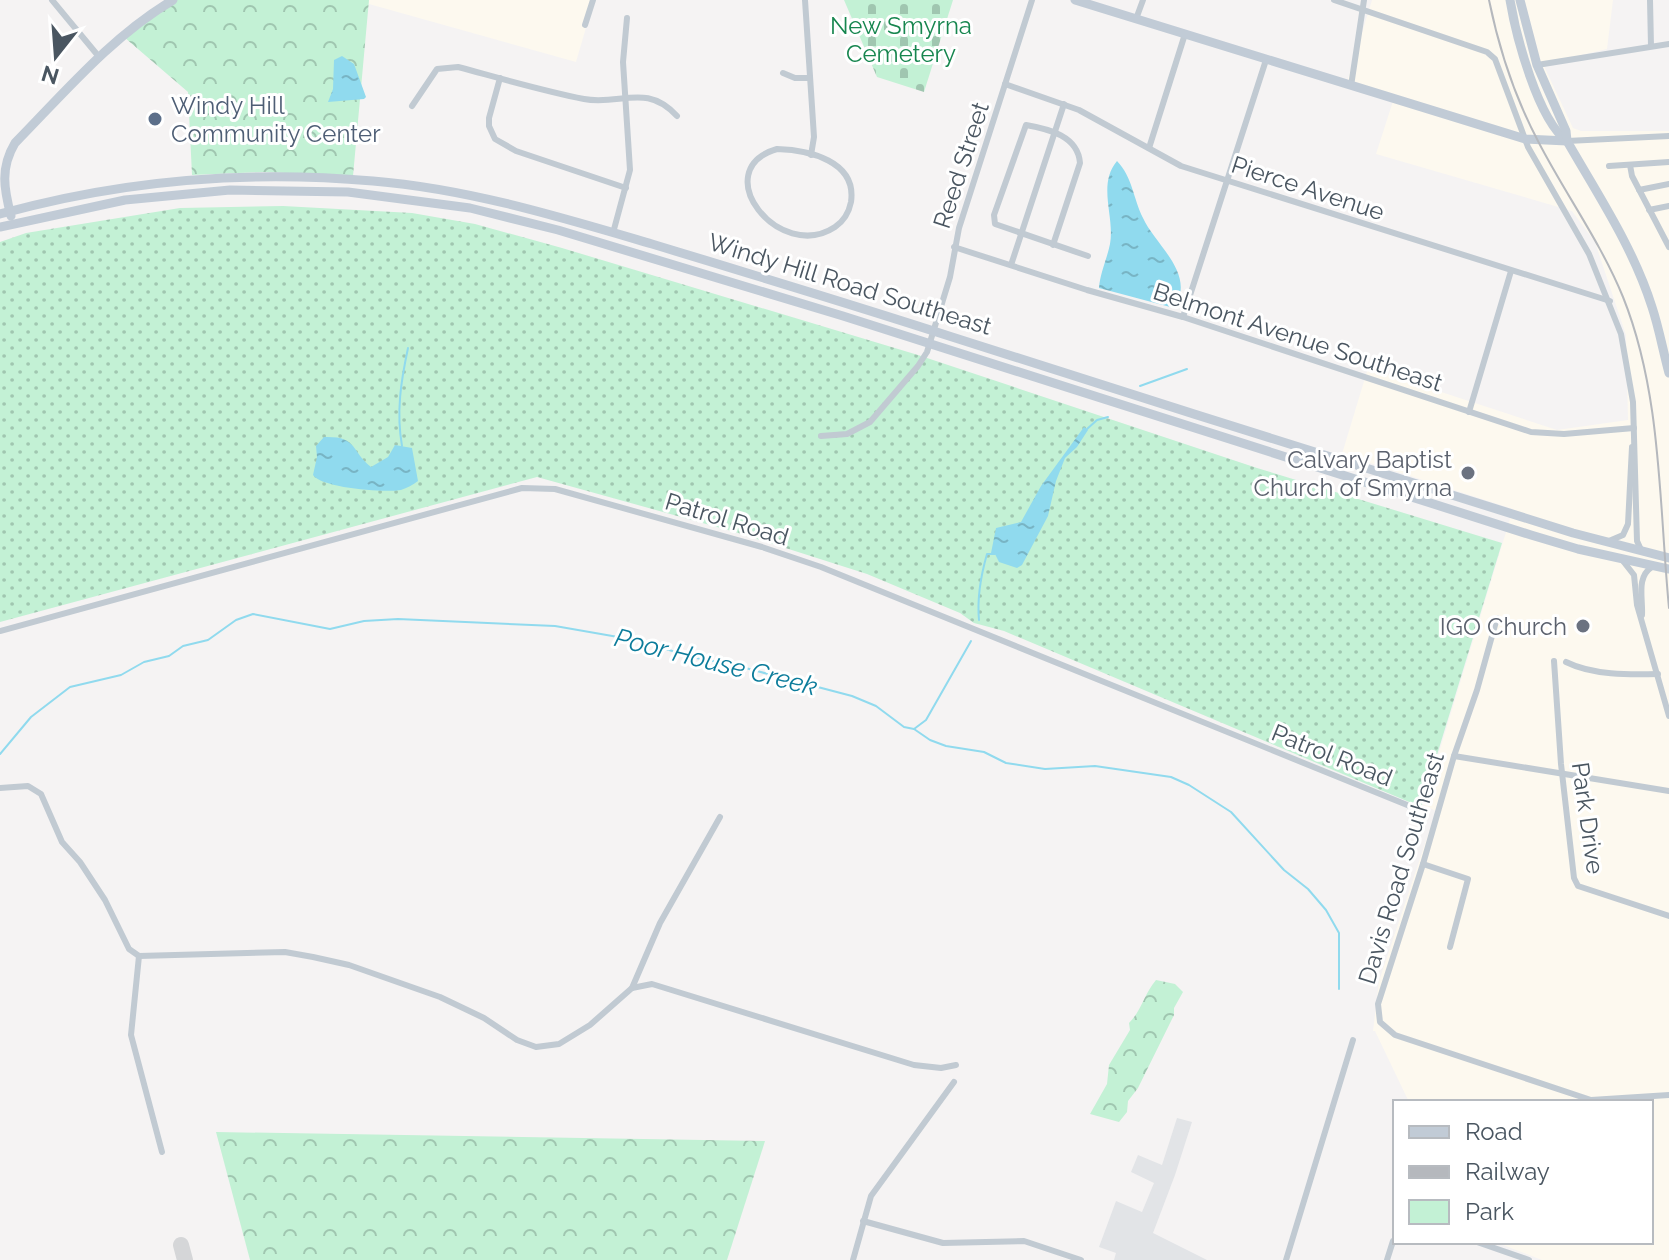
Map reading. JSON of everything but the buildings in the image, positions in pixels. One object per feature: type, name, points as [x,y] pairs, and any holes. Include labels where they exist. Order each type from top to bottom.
[{"type":"main road","points":[[0,167],[5,153],[100,58],[142,21],[173,0]]},
{"type":"main road","points":[[1075,0],[1525,139],[1567,141]]},
{"type":"main road","points":[[1510,0],[1524,57],[1550,122],[1556,133],[1567,141],[1630,252],[1667,345],[1669,373]]},
{"type":"main road","points":[[1520,0],[1537,65],[1566,131],[1567,141]]},
{"type":"main road","points":[[1544,141],[1550,122]]},
{"type":"main road","points":[[13,223],[5,212],[3,181],[15,143]]},
{"type":"main road","name":"Windy Hill Road Southeast","points":[[5,212],[148,184],[252,176],[373,181],[441,190],[526,207],[934,331],[1605,542],[1668,557]]},
{"type":"main road","name":"Windy Hill Road Southeast","points":[[0,227],[125,200],[205,191],[302,189],[401,197],[470,208],[530,222],[930,343],[1531,535],[1669,569]]},
{"type":"main road","points":[[1658,327],[1669,334]]},
{"type":"street","points":[[52,0],[100,58]]},
{"type":"street","points":[[585,25],[593,0]]},
{"type":"street","points":[[805,0],[814,137],[811,155]]},
{"type":"street","name":"Reed Street","points":[[821,436],[847,434],[870,422],[918,366],[930,343],[950,277],[954,247],[1032,0]]},
{"type":"street","points":[[1136,19],[1143,0]]},
{"type":"street","points":[[1334,0],[1489,54],[1495,59],[1525,139],[1584,244],[1610,301],[1628,364],[1634,428],[1637,541],[1642,552]]},
{"type":"street","points":[[1351,86],[1364,0]]},
{"type":"street","points":[[1650,0],[1651,46]]},
{"type":"street","points":[[613,233],[631,157],[623,62],[627,18]]},
{"type":"street","points":[[1149,148],[1185,34]]},
{"type":"street","points":[[1537,65],[1669,44]]},
{"type":"street","points":[[1183,317],[1266,60]]},
{"type":"street","points":[[412,106],[437,69],[458,67],[587,100],[637,96],[666,104],[677,116]]},
{"type":"street","points":[[783,73],[795,78],[810,78]]},
{"type":"street","points":[[500,78],[489,118],[495,139],[516,151],[626,188]]},
{"type":"street","name":"Pierce Avenue","points":[[1005,84],[1064,104],[1112,126],[1181,166],[1610,301]]},
{"type":"street","points":[[1011,265],[1064,104]]},
{"type":"street","points":[[1053,245],[1080,163],[1078,148],[1069,138],[1026,125],[994,215],[995,224],[1053,245],[1088,256]]},
{"type":"street","points":[[1567,141],[1669,136]]},
{"type":"street","points":[[790,149],[811,155],[831,161],[844,171],[851,187],[851,197],[842,221],[822,234],[802,236],[784,229],[759,212],[752,204],[748,183],[752,169],[766,152],[790,149]]},
{"type":"street","points":[[1609,166],[1669,162]]},
{"type":"street","points":[[1630,165],[1632,176],[1669,247]]},
{"type":"street","points":[[1639,190],[1669,184]]},
{"type":"street","points":[[1649,210],[1669,206]]},
{"type":"street","name":"Belmont Avenue Southeast","points":[[954,247],[1183,317],[1543,434],[1634,428]]},
{"type":"street","points":[[1469,412],[1511,271]]},
{"type":"street","points":[[1605,542],[1619,537],[1628,528],[1634,428]]},
{"type":"street","name":"Patrol Road","points":[[0,631],[522,488],[555,489],[821,567],[1417,809]]},
{"type":"street","points":[[1621,559],[1634,576],[1642,623],[1669,716]]},
{"type":"street","points":[[1642,623],[1642,575],[1653,566]]},
{"type":"street","name":"Davis Road Southeast","points":[[1497,618],[1378,1004],[1380,1022],[1395,1035],[1591,1100],[1669,1095]]},
{"type":"street","name":"Park Drive","points":[[1554,661],[1562,774],[1574,878],[1583,890],[1669,916]]},
{"type":"street","points":[[1566,662],[1602,671],[1658,674]]},
{"type":"street","points":[[1454,756],[1669,791]]},
{"type":"street","points":[[0,788],[28,786],[41,794],[62,842],[80,862],[105,900],[129,949],[139,956],[285,952],[349,965],[440,997],[484,1018],[517,1040],[536,1047],[547,1047],[572,1037],[632,988],[660,923],[720,817]]},
{"type":"street","points":[[1423,864],[1468,879],[1450,947]]},
{"type":"street","points":[[139,956],[131,1035],[162,1152]]},
{"type":"street","points":[[632,988],[646,984],[664,987],[914,1065],[941,1068],[956,1065]]},
{"type":"street","points":[[1286,1260],[1353,1040]]},
{"type":"street","points":[[853,1260],[871,1196],[954,1082]]},
{"type":"street","points":[[863,1221],[943,1243],[1024,1241],[1081,1260]]},
{"type":"street","points":[[1387,1260],[1393,1241]]},
{"type":"street","points":[[1483,1244],[1529,1260]]},
{"type":"shaded area","points":[[369,0],[594,0],[576,62],[369,4]]},
{"type":"shaded area","points":[[1372,0],[1613,0],[1607,49],[1543,64],[1573,128],[1581,131],[1669,131],[1669,1260],[1542,1260],[1500,1244],[1653,1244],[1653,1100],[1408,1100],[1373,1031],[1379,981],[1436,811],[1423,805],[1513,509],[1342,454],[1368,368],[1557,430],[1628,420],[1626,335],[1595,242],[1572,211],[1376,154],[1394,98],[1347,82]]},
{"type":"shaded area","points":[[1177,1118],[1192,1122],[1153,1233],[1207,1260],[1114,1260],[1116,1253],[1099,1247],[1116,1201],[1142,1212],[1154,1183],[1131,1172],[1138,1155],[1162,1165]]},
{"type":"green space","points":[[166,0],[369,0],[353,176],[263,172],[192,175],[188,92],[124,37]]},
{"type":"green space","name":"New Smyrna Cemetery","points":[[844,0],[953,0],[924,92],[877,77]]},
{"type":"green space","points":[[283,206],[412,213],[475,224],[562,248],[918,355],[1257,468],[1502,543],[1421,807],[1004,631],[974,623],[960,613],[867,574],[735,532],[537,477],[0,622],[0,242],[26,233],[180,208]]},
{"type":"green space","points":[[1156,980],[1175,984],[1183,992],[1138,1088],[1128,1101],[1127,1112],[1119,1122],[1090,1114],[1107,1084],[1109,1065],[1130,1030],[1129,1023]]},
{"type":"green space","points":[[216,1132],[765,1141],[727,1260],[250,1260]]},
{"type":"water","points":[[342,56],[354,64],[366,97],[364,99],[328,102],[333,89],[334,60]]},
{"type":"water","points":[[1117,161],[1130,181],[1143,218],[1177,272],[1181,283],[1180,295],[1174,308],[1099,288],[1111,233],[1108,180]]},
{"type":"water","points":[[1084,427],[1088,430],[1065,458],[1048,516],[1022,565],[1017,568],[999,562],[991,553],[996,528],[1021,522],[1041,486]]},
{"type":"water","points":[[324,437],[348,442],[371,467],[388,457],[395,445],[412,448],[418,481],[401,490],[381,491],[319,480],[313,475],[316,446]]},
{"type":"waterway","points":[[402,446],[400,397],[408,348]]},
{"type":"waterway","points":[[1140,386],[1187,369]]},
{"type":"waterway","points":[[1087,429],[1097,420],[1108,417]]},
{"type":"waterway","points":[[979,620],[979,595],[985,562],[987,554],[995,554]]},
{"type":"waterway","name":"Poor House Creek","points":[[0,754],[31,717],[70,687],[121,675],[144,662],[169,656],[183,646],[208,640],[236,620],[253,614],[330,629],[364,621],[398,619],[555,626],[641,641],[691,657],[852,696],[876,706],[904,727],[914,729],[930,740],[984,752],[1006,763],[1045,769],[1095,766],[1171,777],[1189,785],[1231,812],[1326,910],[1339,933],[1339,989]]},
{"type":"waterway","points":[[914,729],[926,720],[971,641]]},
{"type":"taxiway","points":[[181,1245],[185,1260]]},
{"type":"railway","points":[[1489,0],[1503,55],[1522,109],[1604,257],[1636,334],[1657,450],[1669,608]]},
{"type":"place","name":"Windy Hill Community Center","points":[[155,119]]},
{"type":"place","name":"Calvary Baptist Church of Smyrna","points":[[1468,473]]},
{"type":"place","name":"IGO Church","points":[[1583,626]]}]
